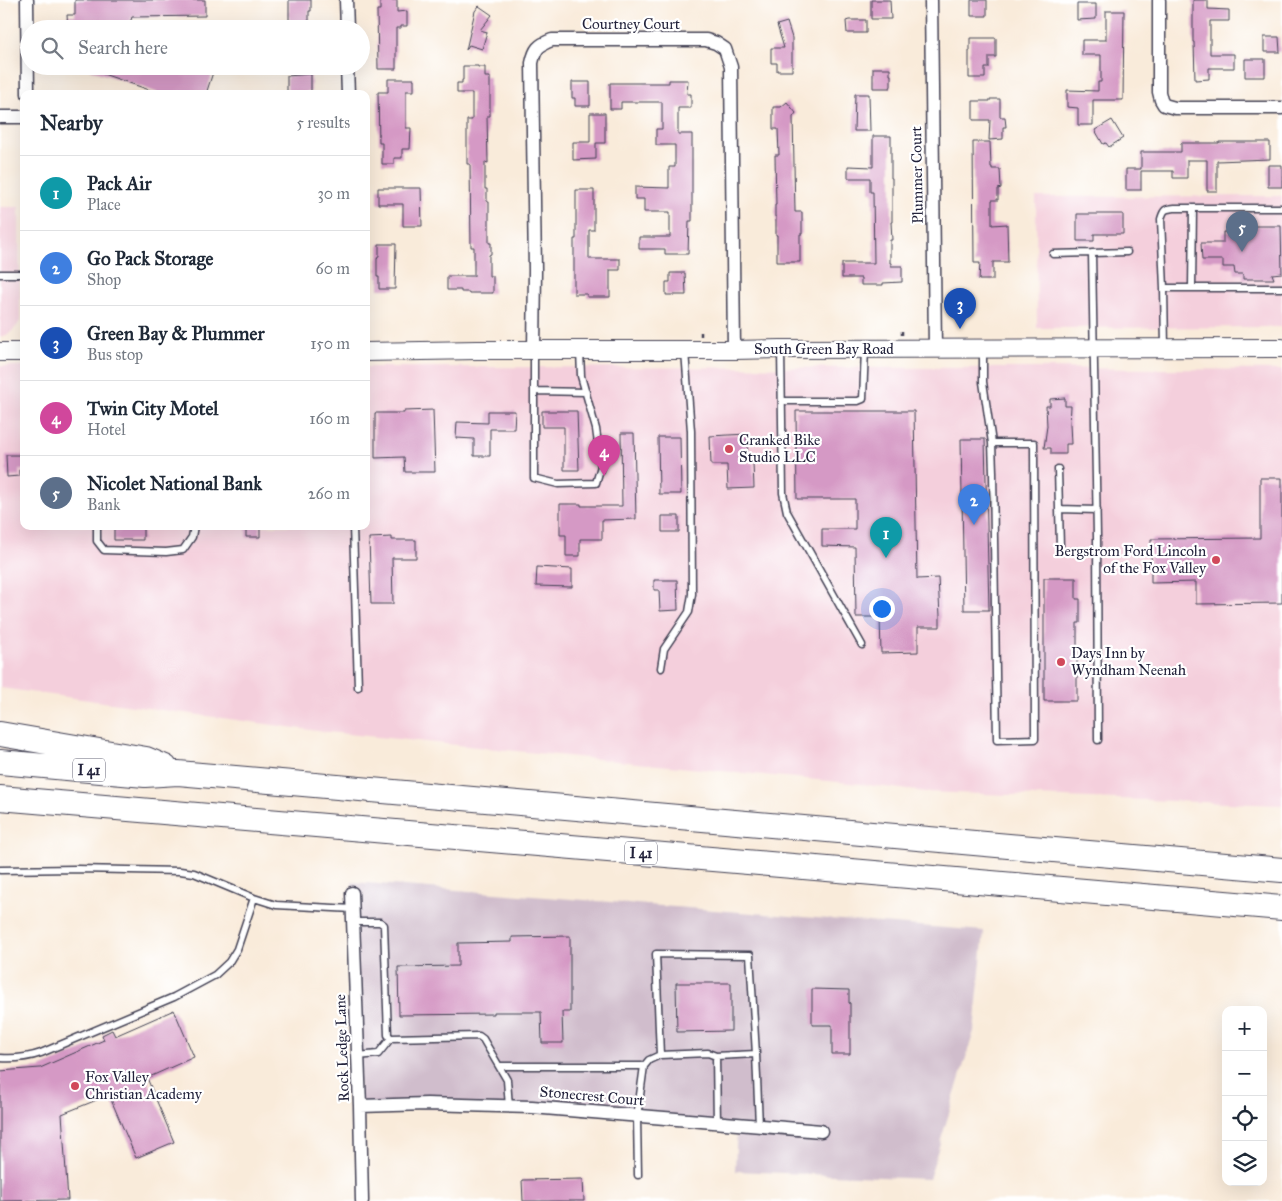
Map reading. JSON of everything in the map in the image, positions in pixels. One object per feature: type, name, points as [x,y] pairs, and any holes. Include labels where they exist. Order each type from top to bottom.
[{"type":"highway","points":[[0,734],[146,759],[178,773]]},
{"type":"highway","name":"I 41","points":[[0,762],[145,775],[178,773],[1282,870]]},
{"type":"highway","name":"I 41","points":[[0,798],[1282,908]]},
{"type":"main road","name":"South Green Bay Road","points":[[370,352],[685,349],[1282,348]]},
{"type":"main road","points":[[0,352],[20,352]]},
{"type":"street","points":[[28,0],[28,20]]},
{"type":"street","points":[[346,0],[347,20]]},
{"type":"street","name":"Plummer Court","points":[[931,0],[935,349]]},
{"type":"street","points":[[1159,0],[1159,92],[1160,100],[1164,105],[1175,108],[1282,108]]},
{"type":"street","name":"Courtney Court","points":[[534,350],[535,270],[532,63],[534,54],[543,43],[552,40],[706,40],[716,43],[724,49],[731,66],[734,350]]},
{"type":"street","points":[[28,75],[28,90]]},
{"type":"street","points":[[347,75],[348,90]]},
{"type":"street","points":[[0,117],[20,117]]},
{"type":"street","name":"Rock Ledge Lane","points":[[352,893],[362,1201]]},
{"type":"street","name":"Stonecrest Court","points":[[360,1106],[427,1104],[532,1107],[821,1131]]},
{"type":"lane","points":[[1165,348],[1161,219],[1163,211],[1174,208],[1282,208]]},
{"type":"lane","points":[[1192,288],[1193,208]]},
{"type":"lane","points":[[1053,254],[1128,252]]},
{"type":"lane","points":[[1092,253],[1098,740]]},
{"type":"lane","points":[[0,274],[20,274]]},
{"type":"lane","points":[[1164,288],[1282,288]]},
{"type":"lane","points":[[983,348],[983,382],[992,443],[997,740],[1035,739],[1034,443],[992,443]]},
{"type":"lane","points":[[661,668],[664,649],[689,612],[692,594],[691,431],[685,349]]},
{"type":"lane","points":[[781,349],[783,493],[787,512],[862,645]]},
{"type":"lane","points":[[782,401],[858,401],[864,398],[865,349]]},
{"type":"lane","points":[[534,350],[534,478],[558,484],[596,483],[601,466],[596,429],[581,376],[580,350]]},
{"type":"lane","points":[[534,391],[586,392]]},
{"type":"lane","points":[[1058,469],[1060,547]]},
{"type":"lane","points":[[1058,509],[1096,510]]},
{"type":"lane","points":[[97,530],[98,541],[104,550],[166,552],[183,550],[192,537],[193,530]]},
{"type":"lane","points":[[353,530],[358,687]]},
{"type":"lane","points":[[0,870],[180,871],[194,873],[276,905],[353,909]]},
{"type":"lane","points":[[0,1058],[30,1057],[41,1054],[174,997],[215,975],[229,962],[237,949],[254,898]]},
{"type":"lane","points":[[353,922],[380,922],[384,924],[388,1035],[391,1038]]},
{"type":"lane","points":[[660,1054],[656,954],[750,955],[759,1126]]},
{"type":"lane","points":[[358,1056],[378,1054],[391,1038],[479,1036],[483,1039],[507,1080],[509,1107]]},
{"type":"lane","points":[[638,1175],[637,1117],[644,1066],[649,1060],[660,1054],[708,1053],[716,1056],[756,1054]]},
{"type":"lane","points":[[716,1056],[717,1123]]},
{"type":"lane","points":[[499,1066],[644,1066]]},
{"type":"shaded area","points":[[1282,196],[1282,327],[1037,328],[1036,197]]},
{"type":"shaded area","points":[[0,207],[19,207],[20,321],[9,334],[0,337]]},
{"type":"shaded area","points":[[0,366],[20,366],[20,530],[370,530],[370,367],[1282,370],[1282,805],[926,792],[318,731],[0,688]]},
{"type":"shaded area","points":[[352,882],[984,931],[974,1031],[929,1179],[735,1171],[737,1125],[611,1115],[360,1106]]},
{"type":"building","points":[[75,0],[205,0],[205,16],[132,17],[131,20],[67,20],[67,15],[75,15]]},
{"type":"building","points":[[289,0],[311,0],[309,20],[289,20]]},
{"type":"building","points":[[380,0],[397,0],[397,12],[407,11],[407,26],[396,28],[396,69],[378,69],[377,10],[380,10]]},
{"type":"building","points":[[871,0],[890,0],[891,19],[871,19]]},
{"type":"building","points":[[971,0],[987,0],[987,16],[971,16]]},
{"type":"building","points":[[1193,0],[1208,0],[1208,9],[1229,10],[1229,21],[1210,21],[1210,54],[1234,54],[1234,68],[1209,68],[1209,79],[1195,80]]},
{"type":"building","points":[[1077,4],[1096,4],[1096,19],[1077,20]]},
{"type":"building","points":[[479,6],[492,15],[480,30],[487,32],[482,49],[469,45],[466,50],[475,11]]},
{"type":"building","points":[[1106,11],[1124,11],[1123,100],[1093,100],[1093,125],[1078,125],[1078,108],[1067,107],[1067,90],[1098,91],[1098,82],[1101,82],[1101,55],[1082,55],[1082,40],[1106,40]]},
{"type":"building","points":[[866,20],[866,33],[847,33],[846,21]]},
{"type":"building","points":[[787,22],[792,38],[792,71],[777,71],[777,63],[771,63],[771,48],[784,48],[777,25]]},
{"type":"building","points":[[1264,37],[1279,37],[1280,52],[1264,52]]},
{"type":"building","points":[[970,38],[996,38],[996,57],[989,57],[989,68],[985,68],[985,78],[969,78]]},
{"type":"building","points":[[1245,59],[1265,59],[1265,77],[1245,77]]},
{"type":"building","points":[[463,66],[485,67],[485,77],[490,77],[490,116],[487,116],[488,163],[485,162],[485,189],[487,189],[487,202],[489,202],[489,243],[491,243],[491,254],[489,255],[489,276],[493,276],[493,293],[469,293],[461,292],[461,290],[447,290],[447,276],[474,276],[474,247],[471,247],[470,164],[467,164],[467,120],[472,120],[472,93],[457,93],[457,83],[462,83],[463,80]]},
{"type":"building","points":[[873,68],[890,68],[890,88],[873,88]]},
{"type":"building","points":[[106,75],[212,75],[207,90],[149,90]]},
{"type":"building","points":[[311,75],[311,90],[287,90],[287,76]]},
{"type":"building","points":[[388,79],[414,79],[414,91],[406,91],[406,128],[411,128],[410,149],[402,149],[402,158],[394,158],[394,164],[382,164],[382,143],[379,143],[378,92],[388,92]]},
{"type":"building","points":[[669,80],[688,80],[687,94],[691,94],[691,108],[678,108],[678,134],[692,134],[692,221],[689,221],[688,254],[665,254],[665,249],[639,249],[639,237],[670,237],[670,212],[644,212],[644,199],[635,199],[635,187],[669,188],[669,167],[675,167],[675,145],[656,145],[656,129],[662,129],[662,102],[621,102],[621,109],[610,109],[610,83],[669,83]]},
{"type":"building","points":[[572,82],[590,82],[590,106],[575,106],[575,98],[572,98]]},
{"type":"building","points":[[855,94],[869,94],[870,131],[854,131]]},
{"type":"building","points":[[990,99],[1000,99],[1000,117],[1005,117],[1006,127],[1003,127],[1003,139],[989,140],[990,120],[973,120],[973,101],[990,101]]},
{"type":"building","points":[[787,102],[796,113],[793,117],[795,212],[802,212],[800,262],[777,262],[775,155],[779,155],[778,129],[773,129],[773,107],[781,107]]},
{"type":"building","points":[[590,113],[605,113],[605,143],[596,143],[596,159],[573,160],[573,142],[590,142]]},
{"type":"building","points":[[1112,120],[1123,138],[1109,147],[1106,143],[1103,144],[1095,130]]},
{"type":"building","points":[[873,136],[891,136],[892,240],[890,240],[890,263],[891,266],[902,266],[902,282],[883,283],[883,285],[861,285],[861,278],[842,278],[842,263],[874,263],[873,192],[870,192],[870,178],[848,178],[848,166],[873,167]]},
{"type":"building","points":[[973,142],[990,142],[991,167],[992,169],[1000,169],[1001,188],[998,189],[998,200],[992,200],[992,225],[1007,224],[1008,262],[993,262],[993,280],[979,280],[980,263],[974,263]]},
{"type":"building","points":[[1270,142],[1270,159],[1217,161],[1217,191],[1207,191],[1207,160],[1187,160],[1187,178],[1173,178],[1173,171],[1141,171],[1141,190],[1126,190],[1126,169],[1141,169],[1141,152],[1181,152],[1181,143]]},
{"type":"building","points":[[1268,165],[1282,165],[1282,187],[1268,187]]},
{"type":"building","points":[[378,188],[421,188],[422,226],[403,226],[403,204],[378,204]]},
{"type":"building","points":[[576,190],[594,190],[594,230],[589,230],[589,259],[620,259],[620,270],[610,270],[610,297],[587,297],[587,294],[574,294]]},
{"type":"building","points":[[1077,214],[1123,214],[1123,234],[1094,234],[1094,241],[1077,241]]},
{"type":"building","points":[[1235,226],[1281,226],[1282,273],[1272,274],[1274,279],[1243,279],[1243,274],[1235,274],[1234,267],[1223,267],[1223,260],[1202,260],[1201,243],[1223,243],[1223,232],[1235,232]]},
{"type":"building","points":[[379,244],[396,244],[395,289],[379,289],[377,259],[379,256]]},
{"type":"building","points":[[670,273],[685,273],[686,295],[666,295],[666,282],[670,282]]},
{"type":"building","points":[[1065,398],[1065,406],[1071,406],[1071,444],[1066,444],[1066,454],[1051,454],[1051,448],[1044,448],[1047,426],[1046,406],[1050,406],[1050,399]]},
{"type":"building","points":[[433,410],[435,472],[405,472],[404,457],[375,458],[375,413]]},
{"type":"building","points":[[488,411],[515,411],[514,429],[490,429],[490,456],[474,456],[474,439],[456,438],[457,422],[488,423]]},
{"type":"building","points":[[542,411],[577,411],[579,470],[564,470],[564,427],[542,427]]},
{"type":"building","points":[[796,411],[914,411],[917,579],[938,578],[940,616],[940,627],[918,627],[918,652],[881,653],[880,617],[856,617],[855,547],[822,546],[822,529],[855,529],[855,499],[797,499]]},
{"type":"building","points":[[621,433],[634,433],[636,519],[602,520],[602,539],[580,539],[580,556],[566,556],[566,535],[560,535],[560,504],[622,506]]},
{"type":"building","name":"Cranked Bike Studio LLC","points":[[747,434],[748,463],[753,463],[754,488],[728,489],[727,465],[711,465],[710,436]]},
{"type":"building","points":[[658,437],[680,437],[681,494],[659,494]]},
{"type":"building","points":[[961,439],[985,439],[989,610],[964,610]]},
{"type":"building","points":[[6,455],[20,455],[19,476],[7,477]]},
{"type":"building","name":"Bergstrom Ford Lincoln of the Fox Valley","points":[[1260,478],[1282,478],[1282,603],[1196,604],[1196,582],[1151,583],[1151,539],[1260,538]]},
{"type":"building","points":[[662,516],[679,516],[679,532],[662,532]]},
{"type":"building","points":[[114,530],[143,530],[143,540],[114,540]]},
{"type":"building","points":[[246,530],[260,530],[260,537],[246,537]]},
{"type":"building","points":[[392,537],[392,540],[416,540],[416,558],[392,558],[393,604],[371,604],[369,538]]},
{"type":"building","points":[[537,567],[572,569],[572,587],[536,586]]},
{"type":"building","name":"Days Inn by Wyndham Neenah","points":[[1044,578],[1076,578],[1076,599],[1080,599],[1080,623],[1077,623],[1077,701],[1044,701]]},
{"type":"building","points":[[654,580],[677,580],[678,610],[660,611],[659,590],[654,590]]},
{"type":"building","points":[[570,936],[570,1012],[562,1012],[563,1043],[542,1043],[541,1012],[399,1015],[398,967],[458,966],[458,943],[512,942],[512,937]]},
{"type":"building","points":[[676,983],[731,983],[731,1031],[677,1032]]},
{"type":"building","points":[[812,989],[849,990],[850,1054],[832,1054],[832,1025],[812,1025]]},
{"type":"building","name":"Fox Valley Christian Academy","points":[[174,1010],[194,1057],[147,1078],[174,1142],[136,1158],[109,1095],[62,1114],[68,1200],[0,1201],[0,1071],[40,1068],[104,1040],[102,1035],[112,1030],[115,1036]]},
{"type":"building","points":[[583,1179],[584,1201],[523,1201],[522,1180]]},
{"type":"place","name":"Nicolet National Bank","points":[[1242,252]]},
{"type":"place","name":"Green Bay & Plummer","points":[[960,329]]},
{"type":"place","name":"Cranked Bike Studio LLC","points":[[729,449]]},
{"type":"place","name":"Twin City Motel","points":[[604,476]]},
{"type":"place","name":"Go Pack Storage","points":[[974,525]]},
{"type":"place","name":"Pack Air","points":[[886,558]]},
{"type":"place","name":"Bergstrom Ford Lincoln of the Fox Valley","points":[[1216,560]]},
{"type":"place","name":"Days Inn by Wyndham Neenah","points":[[1061,662]]},
{"type":"place","name":"Fox Valley Christian Academy","points":[[75,1086]]}]
